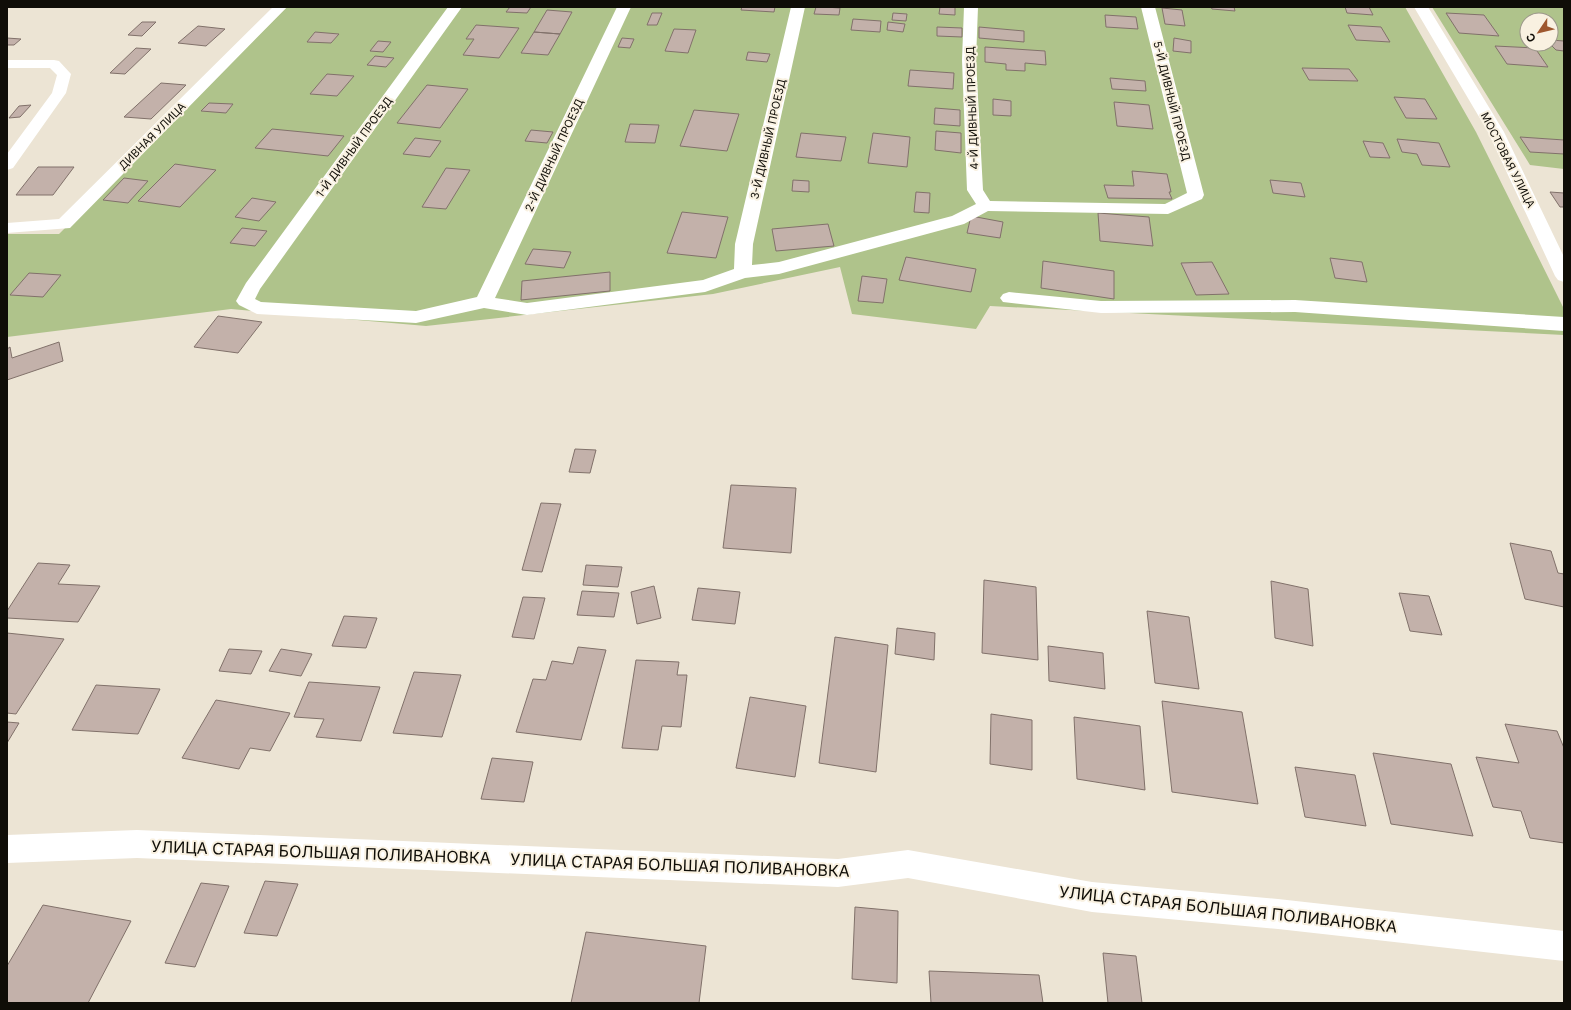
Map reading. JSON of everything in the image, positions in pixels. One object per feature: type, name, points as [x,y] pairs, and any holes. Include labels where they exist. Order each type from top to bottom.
[{"type":"street","name":"ДИВНАЯ УЛИЦА","points":[[7,228],[64,224],[280,7]]},
{"type":"street","name":"1-Й ДИВНЫЙ ПРОЕЗД","points":[[455,7],[252,287],[245,301],[257,308],[416,317],[484,302]]},
{"type":"street","name":"2-Й ДИВНЫЙ ПРОЕЗД","points":[[484,302],[624,7]]},
{"type":"street","name":"3-Й ДИВНЫЙ ПРОЕЗД","points":[[743,272],[744,244],[798,7]]},
{"type":"street","name":"4-Й ДИВНЫЙ ПРОЕЗД","points":[[971,7],[969,60],[975,190],[985,206]]},
{"type":"street","name":"5-Й ДИВНЫЙ ПРОЕЗД","points":[[985,206],[1168,209],[1196,195],[1148,7]]},
{"type":"street","name":"МОСТОВАЯ УЛИЦА","points":[[1421,7],[1496,132],[1564,276]]},
{"type":"street","points":[[7,64],[54,64],[64,74],[59,93],[7,165]]},
{"type":"street","points":[[484,302],[527,309],[704,286],[743,272],[779,268],[958,220],[985,206]]},
{"type":"street","points":[[1009,298],[1102,307],[1295,306],[1564,324]]},
{"type":"street","name":"УЛИЦА СТАРАЯ БОЛЬШАЯ ПОЛИВАНОВКА","points":[[7,849],[137,844],[838,874],[908,864],[1092,897],[1293,916],[1564,946]]},
{"type":"green space","points":[[287,7],[1405,7],[1476,132],[1564,309],[1564,335],[990,306],[976,329],[852,314],[840,267],[713,294],[426,326],[231,309],[7,337],[7,234],[59,234]]},
{"type":"green space","points":[[1432,7],[1564,7],[1564,169],[1530,165]]},
{"type":"building","points":[[510,7],[531,7],[527,13],[506,12]]},
{"type":"building","points":[[742,7],[775,7],[774,12],[741,10]]},
{"type":"building","points":[[816,7],[840,8],[839,15],[814,14]]},
{"type":"building","points":[[940,7],[955,7],[955,15],[939,14]]},
{"type":"building","points":[[1211,7],[1234,7],[1235,11],[1212,9]]},
{"type":"building","points":[[1345,7],[1369,7],[1373,15],[1347,13]]},
{"type":"building","points":[[1162,8],[1182,10],[1185,26],[1165,24]]},
{"type":"building","points":[[547,10],[572,12],[560,34],[534,32]]},
{"type":"building","points":[[652,13],[662,13],[657,25],[647,25]]},
{"type":"building","points":[[893,13],[907,14],[906,21],[892,20]]},
{"type":"building","points":[[1446,13],[1484,15],[1499,36],[1459,33]]},
{"type":"building","points":[[1105,15],[1136,17],[1138,29],[1106,27]]},
{"type":"building","points":[[853,19],[881,21],[880,32],[851,30]]},
{"type":"building","points":[[142,22],[156,22],[142,36],[128,35]]},
{"type":"building","points":[[888,22],[905,24],[903,32],[887,30]]},
{"type":"building","points":[[476,25],[519,28],[499,58],[463,55],[474,39],[466,39]]},
{"type":"building","points":[[1348,25],[1381,27],[1390,42],[1356,40]]},
{"type":"building","points":[[198,26],[225,29],[206,46],[178,43]]},
{"type":"building","points":[[937,27],[962,28],[962,37],[937,36]]},
{"type":"building","points":[[979,27],[1024,31],[1024,42],[979,38]]},
{"type":"building","points":[[674,29],[696,30],[688,53],[665,51]]},
{"type":"building","points":[[315,32],[339,34],[331,43],[307,42]]},
{"type":"building","points":[[534,32],[560,34],[548,55],[521,53]]},
{"type":"building","points":[[7,38],[21,39],[14,45],[7,45]]},
{"type":"building","points":[[622,38],[634,39],[630,48],[618,47]]},
{"type":"building","points":[[1174,38],[1191,41],[1191,53],[1173,51]]},
{"type":"building","points":[[378,41],[391,42],[383,52],[370,51]]},
{"type":"building","points":[[1559,41],[1564,41],[1564,51],[1559,50]]},
{"type":"building","points":[[1495,46],[1519,47],[1519,52],[1538,52],[1548,67],[1507,64]]},
{"type":"building","points":[[985,47],[1045,51],[1046,65],[1025,63],[1025,71],[1006,70],[1006,64],[985,62]]},
{"type":"building","points":[[136,48],[151,49],[125,74],[110,73]]},
{"type":"building","points":[[748,52],[770,54],[767,62],[746,60]]},
{"type":"building","points":[[375,56],[394,58],[386,67],[367,65]]},
{"type":"building","points":[[1302,68],[1349,69],[1358,81],[1309,80]]},
{"type":"building","points":[[910,70],[954,73],[953,89],[908,86]]},
{"type":"building","points":[[327,74],[354,76],[337,96],[310,94]]},
{"type":"building","points":[[1110,78],[1145,81],[1146,91],[1112,89]]},
{"type":"building","points":[[161,83],[186,85],[151,119],[124,117]]},
{"type":"building","points":[[427,85],[468,89],[440,128],[397,123]]},
{"type":"building","points":[[1394,97],[1425,99],[1437,119],[1406,118]]},
{"type":"building","points":[[993,99],[1011,101],[1011,116],[993,115]]},
{"type":"building","points":[[1114,102],[1149,105],[1153,129],[1117,126]]},
{"type":"building","points":[[209,103],[233,104],[226,113],[201,111]]},
{"type":"building","points":[[31,105],[20,117],[9,118],[19,106]]},
{"type":"building","points":[[935,108],[960,110],[960,126],[934,124]]},
{"type":"building","points":[[694,110],[739,114],[727,151],[680,146]]},
{"type":"building","points":[[630,124],[659,125],[655,143],[625,142]]},
{"type":"building","points":[[272,129],[344,136],[328,156],[255,148]]},
{"type":"building","points":[[531,130],[553,132],[547,143],[525,141]]},
{"type":"building","points":[[936,131],[961,133],[961,153],[935,150]]},
{"type":"building","points":[[801,133],[846,137],[841,161],[796,157]]},
{"type":"building","points":[[873,133],[910,137],[907,167],[868,163]]},
{"type":"building","points":[[1520,137],[1564,140],[1564,154],[1530,152]]},
{"type":"building","points":[[415,138],[441,141],[430,157],[403,154]]},
{"type":"building","points":[[1397,139],[1439,143],[1450,167],[1422,165],[1417,154],[1402,152]]},
{"type":"building","points":[[1363,141],[1383,143],[1390,158],[1370,157]]},
{"type":"building","points":[[175,164],[216,170],[180,207],[138,201]]},
{"type":"building","points":[[38,167],[74,167],[53,195],[16,195]]},
{"type":"building","points":[[446,168],[470,170],[446,209],[422,207]]},
{"type":"building","points":[[1132,171],[1167,174],[1171,192],[1169,192],[1172,199],[1108,198],[1104,185],[1134,186]]},
{"type":"building","points":[[124,178],[148,181],[128,203],[103,200]]},
{"type":"building","points":[[793,180],[809,181],[809,192],[792,191]]},
{"type":"building","points":[[1270,180],[1301,183],[1305,197],[1273,193]]},
{"type":"building","points":[[916,192],[930,193],[929,213],[914,212]]},
{"type":"building","points":[[1550,192],[1564,193],[1564,207],[1560,207]]},
{"type":"building","points":[[252,198],[276,202],[259,221],[235,217]]},
{"type":"building","points":[[682,212],[728,217],[716,258],[667,253]]},
{"type":"building","points":[[1098,213],[1149,217],[1153,246],[1100,241]]},
{"type":"building","points":[[971,216],[1003,222],[1000,238],[967,233]]},
{"type":"building","points":[[828,224],[834,246],[776,251],[772,229]]},
{"type":"building","points":[[242,228],[267,231],[255,246],[230,243]]},
{"type":"building","points":[[533,249],[571,252],[564,268],[525,264]]},
{"type":"building","points":[[906,257],[976,269],[971,292],[899,280]]},
{"type":"building","points":[[1330,258],[1362,262],[1367,282],[1335,278]]},
{"type":"building","points":[[1043,261],[1114,271],[1114,299],[1041,288]]},
{"type":"building","points":[[1212,262],[1229,294],[1196,295],[1181,263]]},
{"type":"building","points":[[610,272],[610,291],[521,300],[522,281]]},
{"type":"building","points":[[29,273],[61,275],[43,297],[10,295]]},
{"type":"building","points":[[862,276],[887,279],[883,303],[858,301]]},
{"type":"building","points":[[218,316],[262,322],[238,353],[194,347]]},
{"type":"building","points":[[59,342],[63,361],[7,380],[7,349],[10,347],[12,358]]},
{"type":"building","points":[[575,449],[596,450],[590,473],[569,472]]},
{"type":"building","points":[[731,485],[796,488],[791,553],[723,548]]},
{"type":"building","points":[[541,503],[561,504],[542,572],[522,570]]},
{"type":"building","points":[[1510,543],[1551,551],[1558,573],[1564,574],[1564,607],[1525,599]]},
{"type":"building","points":[[38,563],[70,565],[58,584],[100,586],[78,622],[7,618],[7,611]]},
{"type":"building","points":[[586,565],[622,567],[618,587],[583,585]]},
{"type":"building","points":[[984,580],[1036,587],[1038,660],[982,653]]},
{"type":"building","points":[[1271,581],[1308,589],[1313,646],[1275,638]]},
{"type":"building","points":[[654,586],[661,618],[637,624],[631,592]]},
{"type":"building","points":[[698,588],[740,592],[735,624],[692,620]]},
{"type":"building","points":[[582,591],[619,593],[614,617],[577,615]]},
{"type":"building","points":[[1399,593],[1429,596],[1442,635],[1410,631]]},
{"type":"building","points":[[523,597],[545,598],[534,639],[512,637]]},
{"type":"building","points":[[1147,611],[1189,617],[1199,689],[1155,683]]},
{"type":"building","points":[[344,616],[377,618],[366,648],[332,646]]},
{"type":"building","points":[[897,628],[935,633],[934,660],[895,654]]},
{"type":"building","points":[[7,633],[64,639],[16,714],[7,713]]},
{"type":"building","points":[[835,637],[888,645],[876,772],[819,763]]},
{"type":"building","points":[[1048,646],[1103,653],[1105,689],[1049,681]]},
{"type":"building","points":[[578,647],[606,650],[581,740],[516,732],[533,679],[546,680],[552,661],[573,664]]},
{"type":"building","points":[[229,649],[262,651],[251,674],[219,671]]},
{"type":"building","points":[[281,649],[312,654],[301,676],[269,671]]},
{"type":"building","points":[[636,660],[679,662],[677,675],[687,675],[681,727],[662,726],[658,750],[622,748]]},
{"type":"building","points":[[414,672],[461,675],[442,737],[393,733]]},
{"type":"building","points":[[309,682],[380,687],[361,741],[316,737],[324,719],[294,717]]},
{"type":"building","points":[[96,685],[160,689],[138,734],[72,730]]},
{"type":"building","points":[[750,697],[806,706],[795,777],[736,768]]},
{"type":"building","points":[[216,700],[290,713],[270,751],[250,748],[239,769],[182,758]]},
{"type":"building","points":[[1162,701],[1242,712],[1258,804],[1172,792]]},
{"type":"building","points":[[991,714],[1032,720],[1032,770],[990,764]]},
{"type":"building","points":[[1074,717],[1140,726],[1145,790],[1077,779]]},
{"type":"building","points":[[7,722],[19,723],[7,743]]},
{"type":"building","points":[[1505,724],[1557,731],[1564,748],[1564,843],[1530,838],[1521,811],[1493,807],[1476,757],[1519,763]]},
{"type":"building","points":[[1373,753],[1451,764],[1473,836],[1391,824]]},
{"type":"building","points":[[492,758],[533,762],[524,802],[481,799]]},
{"type":"building","points":[[1295,767],[1355,775],[1366,826],[1305,817]]},
{"type":"building","points":[[265,881],[298,884],[277,936],[244,933]]},
{"type":"building","points":[[201,883],[229,886],[195,967],[165,963]]},
{"type":"building","points":[[43,905],[131,921],[88,1003],[7,1003],[7,966]]},
{"type":"building","points":[[855,907],[898,911],[897,983],[852,979]]},
{"type":"building","points":[[586,932],[706,946],[699,1003],[571,1003]]},
{"type":"building","points":[[1103,953],[1136,956],[1142,1003],[1108,1003]]},
{"type":"building","points":[[929,971],[1039,975],[1043,1003],[931,1003]]}]
